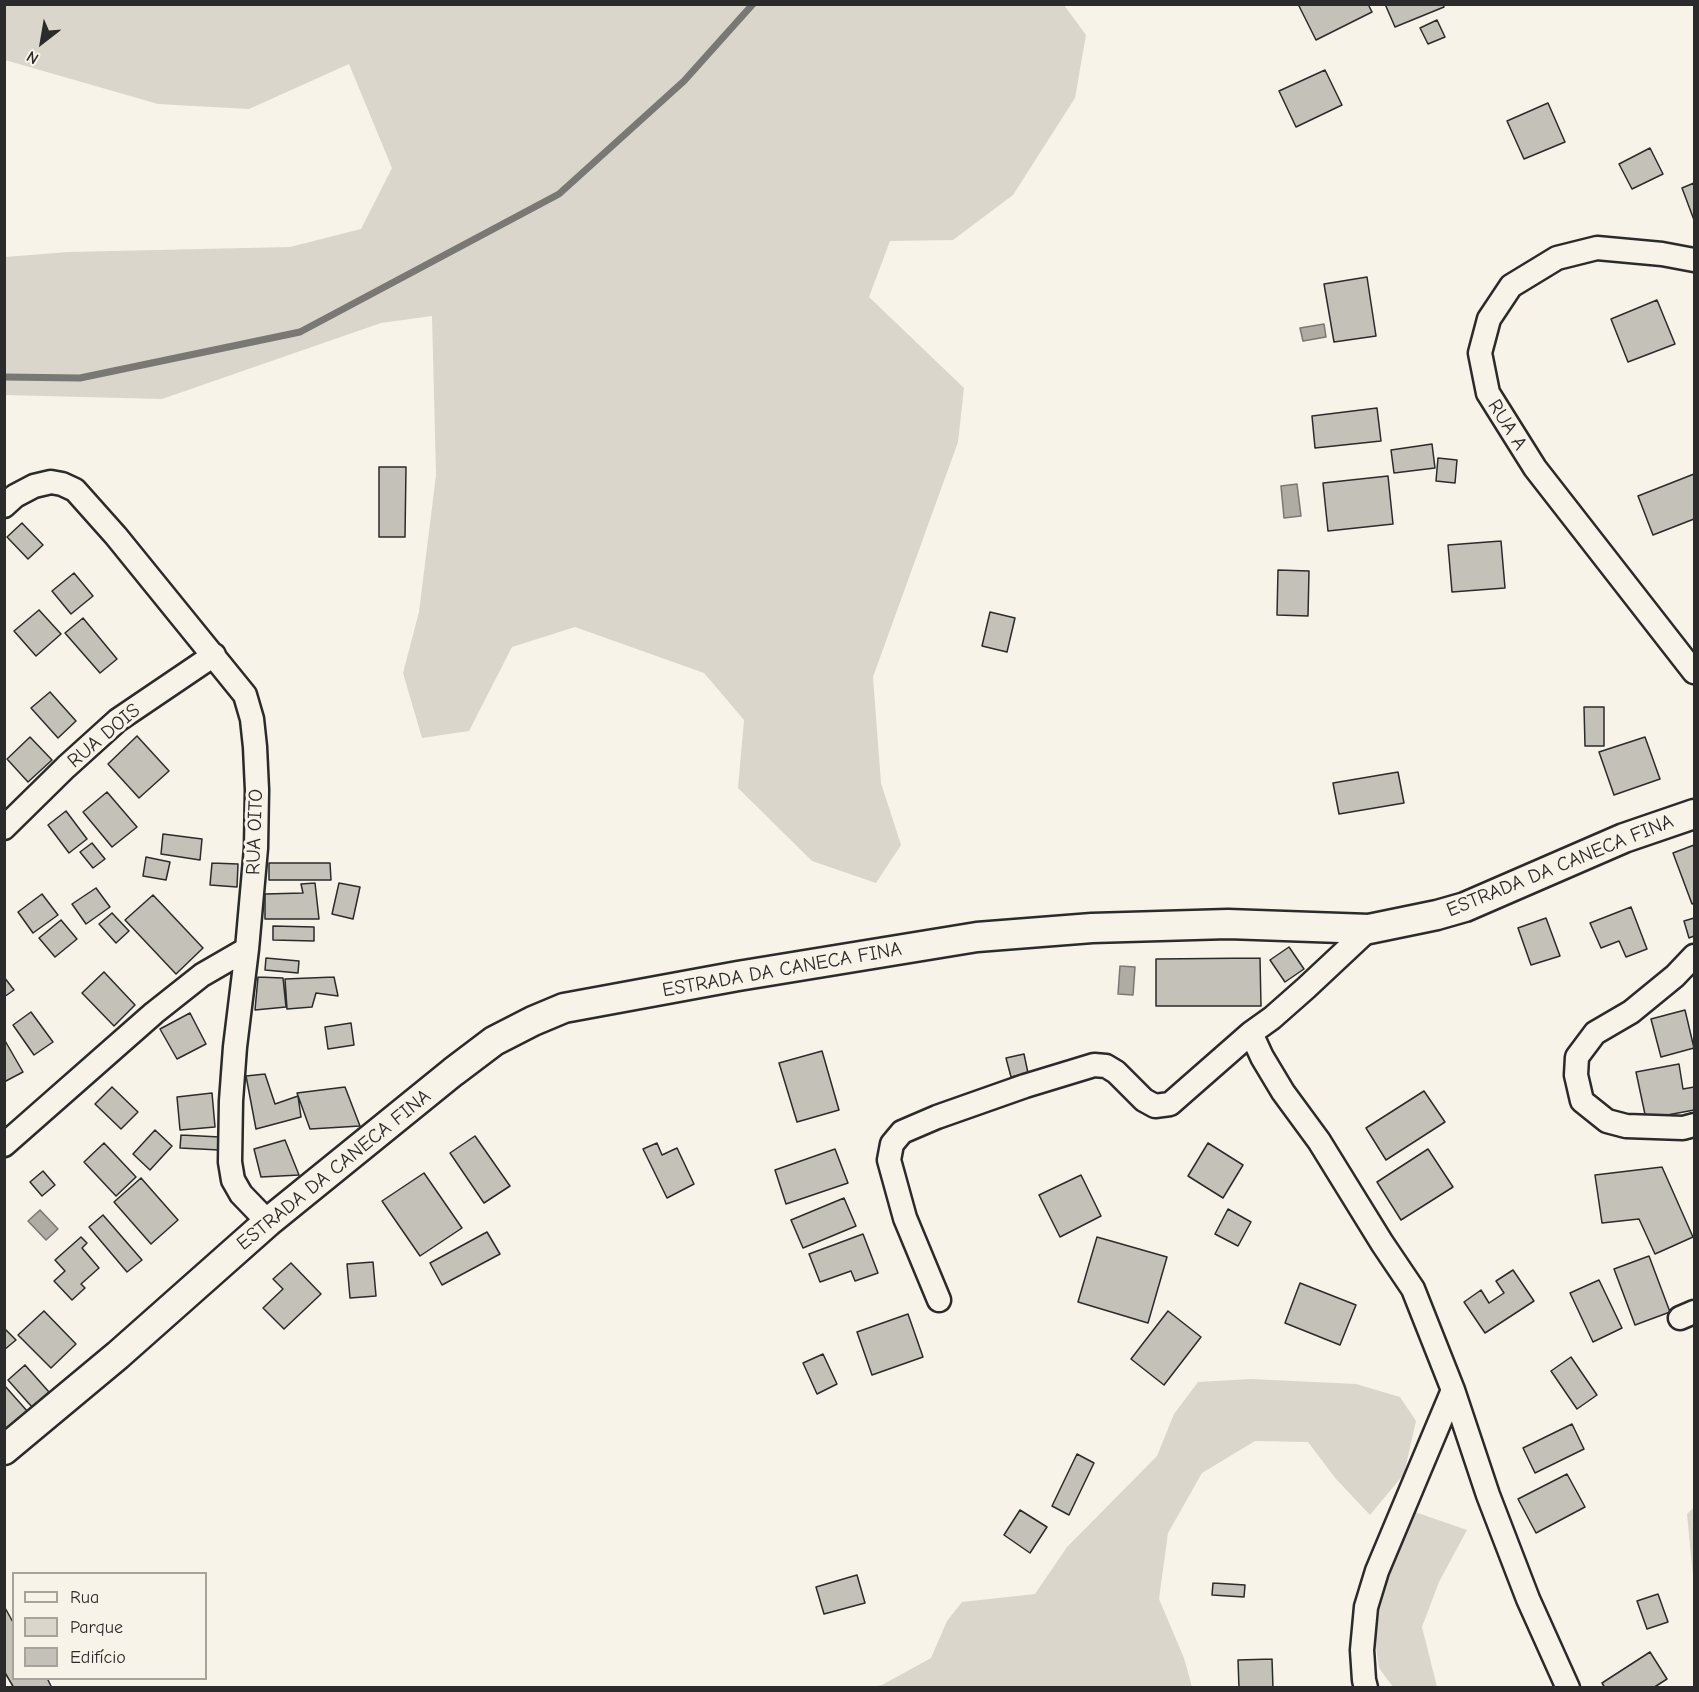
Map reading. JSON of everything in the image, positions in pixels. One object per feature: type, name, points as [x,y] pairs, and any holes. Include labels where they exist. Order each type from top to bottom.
[{"type":"street","name":"RUA A","points":[[1695,260],[1662,254],[1597,248],[1557,258],[1511,286],[1489,320],[1480,353],[1488,393],[1534,468],[1695,672]]},
{"type":"street","name":"RUA OITO","points":[[4,506],[15,496],[34,486],[51,482],[75,490],[116,536],[245,695],[252,719],[255,747],[256,848],[235,1047],[230,1162],[233,1180],[241,1194],[268,1222]]},
{"type":"street","name":"RUA DOIS","points":[[4,828],[118,720],[214,655]]},
{"type":"street","name":"ESTRADA DA CANECA FINA","points":[[4,1450],[118,1356],[268,1222],[453,1072],[495,1041],[564,1008],[738,976],[977,937],[1092,928],[1228,924],[1369,929],[1465,907],[1624,838],[1695,814]]},
{"type":"street","points":[[939,1300],[905,1218],[889,1160],[892,1144],[903,1132],[937,1117],[1025,1086],[1094,1065],[1106,1066],[1116,1072],[1144,1100],[1155,1106],[1170,1104],[1297,996],[1369,929]]},
{"type":"street","points":[[4,1145],[154,1013],[202,975],[247,949]]},
{"type":"street","points":[[1695,956],[1675,976],[1631,1012],[1595,1033],[1577,1056],[1576,1075],[1582,1101],[1607,1121],[1626,1126],[1644,1127],[1683,1128],[1695,1125]]},
{"type":"street","points":[[1251,1033],[1272,1075],[1319,1141],[1413,1289],[1453,1390],[1488,1496],[1528,1599],[1568,1688]]},
{"type":"street","points":[[1366,1688],[1362,1650],[1366,1607],[1377,1571],[1453,1390]]},
{"type":"green space","points":[[5,5],[1064,5],[1086,35],[1075,98],[1013,195],[953,240],[890,241],[869,297],[964,388],[958,442],[873,677],[881,783],[901,845],[876,883],[812,861],[738,788],[744,720],[704,673],[575,627],[512,647],[469,731],[422,738],[403,673],[419,612],[436,475],[432,316],[381,323],[162,399],[5,395],[5,257],[68,252],[290,247],[361,229],[392,168],[349,64],[249,109],[158,104],[5,60]]},
{"type":"green space","points":[[1251,1379],[1356,1384],[1400,1397],[1416,1421],[1404,1474],[1370,1515],[1336,1479],[1308,1442],[1255,1441],[1202,1473],[1168,1533],[1159,1599],[1184,1658],[1192,1687],[869,1687],[882,1685],[931,1658],[947,1621],[962,1602],[1035,1594],[1067,1547],[1157,1456],[1174,1414],[1198,1382]]},
{"type":"green space","points":[[1694,1507],[1694,1587],[1687,1514]]},
{"type":"green space","points":[[1415,1512],[1467,1530],[1439,1582],[1422,1627],[1437,1687],[1393,1687],[1379,1668],[1372,1619]]},
{"type":"shaded area","points":[[1324,324],[1326,337],[1303,341],[1300,328]]},
{"type":"shaded area","points":[[1297,484],[1301,516],[1284,518],[1281,486]]},
{"type":"shaded area","points":[[1120,966],[1135,967],[1133,995],[1118,994]]},
{"type":"shaded area","points":[[40,1210],[58,1229],[46,1240],[28,1221]]},
{"type":"building","points":[[1298,4],[1368,4],[1372,12],[1316,40]]},
{"type":"building","points":[[1385,4],[1443,4],[1444,7],[1395,27]]},
{"type":"building","points":[[1437,20],[1445,37],[1428,44],[1420,28]]},
{"type":"building","points":[[1325,70],[1342,105],[1296,127],[1279,91]]},
{"type":"building","points":[[1548,103],[1565,142],[1524,159],[1507,121]]},
{"type":"building","points":[[1650,148],[1663,174],[1632,189],[1619,164]]},
{"type":"building","points":[[1694,183],[1694,220],[1682,188]]},
{"type":"building","points":[[1367,277],[1376,336],[1334,342],[1324,284]]},
{"type":"building","points":[[1657,300],[1675,344],[1628,362],[1611,319]]},
{"type":"building","points":[[1377,408],[1381,441],[1315,448],[1312,416]]},
{"type":"building","points":[[1432,444],[1435,468],[1394,473],[1391,450]]},
{"type":"building","points":[[1438,458],[1457,460],[1455,483],[1436,481]]},
{"type":"building","points":[[379,467],[406,467],[405,537],[379,537]]},
{"type":"building","points":[[1694,474],[1694,519],[1653,535],[1638,496]]},
{"type":"building","points":[[1388,476],[1393,524],[1328,531],[1323,483]]},
{"type":"building","points":[[22,523],[43,545],[28,559],[7,537]]},
{"type":"building","points":[[1501,541],[1505,588],[1452,592],[1448,545]]},
{"type":"building","points":[[1278,570],[1309,571],[1308,616],[1277,615]]},
{"type":"building","points":[[74,573],[93,596],[71,614],[52,591]]},
{"type":"building","points":[[39,610],[61,634],[36,656],[14,631]]},
{"type":"building","points":[[990,612],[1015,618],[1007,652],[982,646]]},
{"type":"building","points":[[83,618],[117,659],[100,673],[65,633]]},
{"type":"building","points":[[50,692],[76,721],[58,738],[31,708]]},
{"type":"building","points":[[1584,707],[1604,707],[1604,746],[1585,746]]},
{"type":"building","points":[[137,736],[169,771],[139,798],[108,764]]},
{"type":"building","points":[[30,737],[52,760],[28,782],[7,759]]},
{"type":"building","points":[[1645,737],[1660,779],[1614,795],[1599,752]]},
{"type":"building","points":[[1398,772],[1404,803],[1339,814],[1333,783]]},
{"type":"building","points":[[107,792],[137,827],[112,847],[83,812]]},
{"type":"building","points":[[66,811],[87,839],[69,853],[48,825]]},
{"type":"building","points":[[163,834],[202,839],[200,860],[161,854]]},
{"type":"building","points":[[92,843],[105,859],[93,868],[80,852]]},
{"type":"building","points":[[1694,845],[1694,903],[1692,904],[1673,853]]},
{"type":"building","points":[[146,857],[170,862],[166,880],[143,876]]},
{"type":"building","points":[[212,863],[238,864],[237,887],[210,885]]},
{"type":"building","points":[[269,863],[330,863],[331,880],[269,880]]},
{"type":"building","points":[[315,883],[319,919],[265,919],[265,894],[303,893],[301,884]]},
{"type":"building","points":[[339,883],[360,887],[353,919],[332,914]]},
{"type":"building","points":[[96,888],[110,907],[86,924],[72,904]]},
{"type":"building","points":[[42,894],[58,915],[33,933],[18,912]]},
{"type":"building","points":[[153,895],[203,948],[176,974],[125,920]]},
{"type":"building","points":[[1631,907],[1647,949],[1626,957],[1619,941],[1601,948],[1590,923]]},
{"type":"building","points":[[112,913],[129,931],[116,943],[99,924]]},
{"type":"building","points":[[1546,918],[1560,956],[1531,965],[1518,928]]},
{"type":"building","points":[[1694,918],[1694,936],[1689,938],[1684,921]]},
{"type":"building","points":[[61,920],[77,939],[55,957],[39,938]]},
{"type":"building","points":[[273,926],[314,927],[314,941],[273,940]]},
{"type":"building","points":[[1289,947],[1304,969],[1285,982],[1270,960]]},
{"type":"building","points":[[266,958],[299,961],[298,973],[265,970]]},
{"type":"building","points":[[1260,958],[1261,1006],[1156,1006],[1156,959]]},
{"type":"building","points":[[104,972],[135,1005],[114,1026],[82,993]]},
{"type":"building","points":[[4,977],[14,990],[4,997]]},
{"type":"building","points":[[258,977],[283,978],[286,1007],[255,1010]]},
{"type":"building","points":[[334,977],[338,996],[316,993],[312,1007],[287,1009],[285,979]]},
{"type":"building","points":[[1685,1010],[1694,1048],[1661,1057],[1651,1019]]},
{"type":"building","points":[[31,1012],[53,1042],[34,1055],[13,1025]]},
{"type":"building","points":[[190,1013],[206,1044],[177,1059],[160,1029]]},
{"type":"building","points":[[351,1023],[354,1045],[328,1049],[325,1027]]},
{"type":"building","points":[[4,1039],[23,1072],[4,1082]]},
{"type":"building","points":[[822,1051],[839,1110],[797,1122],[779,1063]]},
{"type":"building","points":[[1024,1054],[1028,1073],[1011,1077],[1006,1058]]},
{"type":"building","points":[[1679,1064],[1683,1089],[1694,1087],[1694,1110],[1646,1119],[1636,1072]]},
{"type":"building","points":[[265,1074],[275,1104],[298,1096],[301,1117],[256,1129],[246,1076]]},
{"type":"building","points":[[112,1087],[138,1112],[121,1129],[95,1104]]},
{"type":"building","points":[[345,1087],[360,1126],[310,1129],[297,1093]]},
{"type":"building","points":[[1424,1091],[1445,1122],[1386,1160],[1366,1128]]},
{"type":"building","points":[[212,1093],[215,1127],[180,1130],[177,1097]]},
{"type":"building","points":[[155,1130],[172,1146],[150,1170],[133,1154]]},
{"type":"building","points":[[181,1135],[220,1137],[219,1150],[180,1148]]},
{"type":"building","points":[[475,1136],[510,1186],[484,1203],[450,1153]]},
{"type":"building","points":[[285,1140],[299,1175],[261,1177],[254,1149]]},
{"type":"building","points":[[104,1143],[136,1177],[116,1196],[84,1162]]},
{"type":"building","points":[[657,1143],[662,1155],[677,1148],[694,1184],[667,1198],[643,1149]]},
{"type":"building","points":[[1208,1143],[1243,1165],[1223,1198],[1188,1176]]},
{"type":"building","points":[[835,1149],[848,1183],[786,1204],[775,1170]]},
{"type":"building","points":[[1428,1149],[1453,1187],[1401,1220],[1377,1182]]},
{"type":"building","points":[[1662,1167],[1693,1237],[1655,1254],[1639,1219],[1602,1223],[1595,1175]]},
{"type":"building","points":[[43,1171],[55,1185],[42,1196],[30,1182]]},
{"type":"building","points":[[424,1173],[462,1228],[420,1256],[382,1201]]},
{"type":"building","points":[[1081,1175],[1101,1216],[1060,1237],[1039,1195]]},
{"type":"building","points":[[141,1178],[178,1220],[151,1244],[114,1202]]},
{"type":"building","points":[[844,1198],[856,1226],[803,1248],[791,1220]]},
{"type":"building","points":[[1228,1209],[1251,1222],[1238,1246],[1215,1234]]},
{"type":"building","points":[[103,1215],[142,1260],[127,1272],[89,1227]]},
{"type":"building","points":[[487,1232],[500,1254],[442,1285],[430,1263]]},
{"type":"building","points":[[863,1234],[878,1273],[855,1281],[851,1271],[820,1282],[809,1254]]},
{"type":"building","points":[[81,1237],[87,1243],[82,1248],[99,1268],[81,1284],[85,1288],[72,1300],[54,1281],[65,1271],[55,1260]]},
{"type":"building","points":[[1097,1237],[1167,1257],[1148,1323],[1078,1302]]},
{"type":"building","points":[[1649,1256],[1670,1312],[1635,1325],[1614,1269]]},
{"type":"building","points":[[373,1262],[376,1296],[350,1298],[347,1264]]},
{"type":"building","points":[[291,1263],[321,1294],[284,1329],[263,1308],[283,1289],[273,1279]]},
{"type":"building","points":[[1513,1270],[1534,1301],[1485,1333],[1464,1302],[1481,1290],[1489,1303],[1504,1293],[1496,1281]]},
{"type":"building","points":[[1599,1280],[1622,1328],[1593,1342],[1570,1293]]},
{"type":"building","points":[[1300,1283],[1356,1305],[1340,1345],[1285,1323]]},
{"type":"building","points":[[44,1311],[76,1344],[51,1368],[18,1335]]},
{"type":"building","points":[[1168,1311],[1201,1337],[1164,1385],[1131,1359]]},
{"type":"building","points":[[908,1314],[923,1357],[872,1375],[857,1332]]},
{"type":"building","points":[[4,1328],[16,1340],[4,1350]]},
{"type":"building","points":[[823,1354],[837,1384],[817,1394],[803,1363]]},
{"type":"building","points":[[1571,1357],[1597,1395],[1577,1409],[1551,1371]]},
{"type":"building","points":[[25,1365],[49,1392],[32,1407],[8,1380]]},
{"type":"building","points":[[4,1385],[28,1412],[4,1432]]},
{"type":"building","points":[[1572,1424],[1584,1449],[1535,1473],[1523,1448]]},
{"type":"building","points":[[1077,1454],[1094,1463],[1069,1515],[1052,1506]]},
{"type":"building","points":[[1567,1474],[1585,1507],[1536,1533],[1518,1499]]},
{"type":"building","points":[[1020,1510],[1047,1527],[1030,1553],[1004,1535]]},
{"type":"building","points":[[857,1575],[865,1603],[824,1614],[816,1587]]},
{"type":"building","points":[[1213,1583],[1245,1585],[1244,1597],[1212,1595]]},
{"type":"building","points":[[1658,1594],[1668,1622],[1647,1629],[1637,1601]]},
{"type":"building","points":[[4,1606],[12,1620],[12,1680],[48,1680],[52,1688],[14,1688],[4,1671]]},
{"type":"building","points":[[1650,1652],[1667,1679],[1653,1688],[1605,1688],[1602,1683]]},
{"type":"building","points":[[1272,1659],[1273,1688],[1239,1688],[1238,1660]]},
{"type":"waterway","points":[[4,377],[80,378],[300,332],[559,194],[684,81],[753,4]]}]
